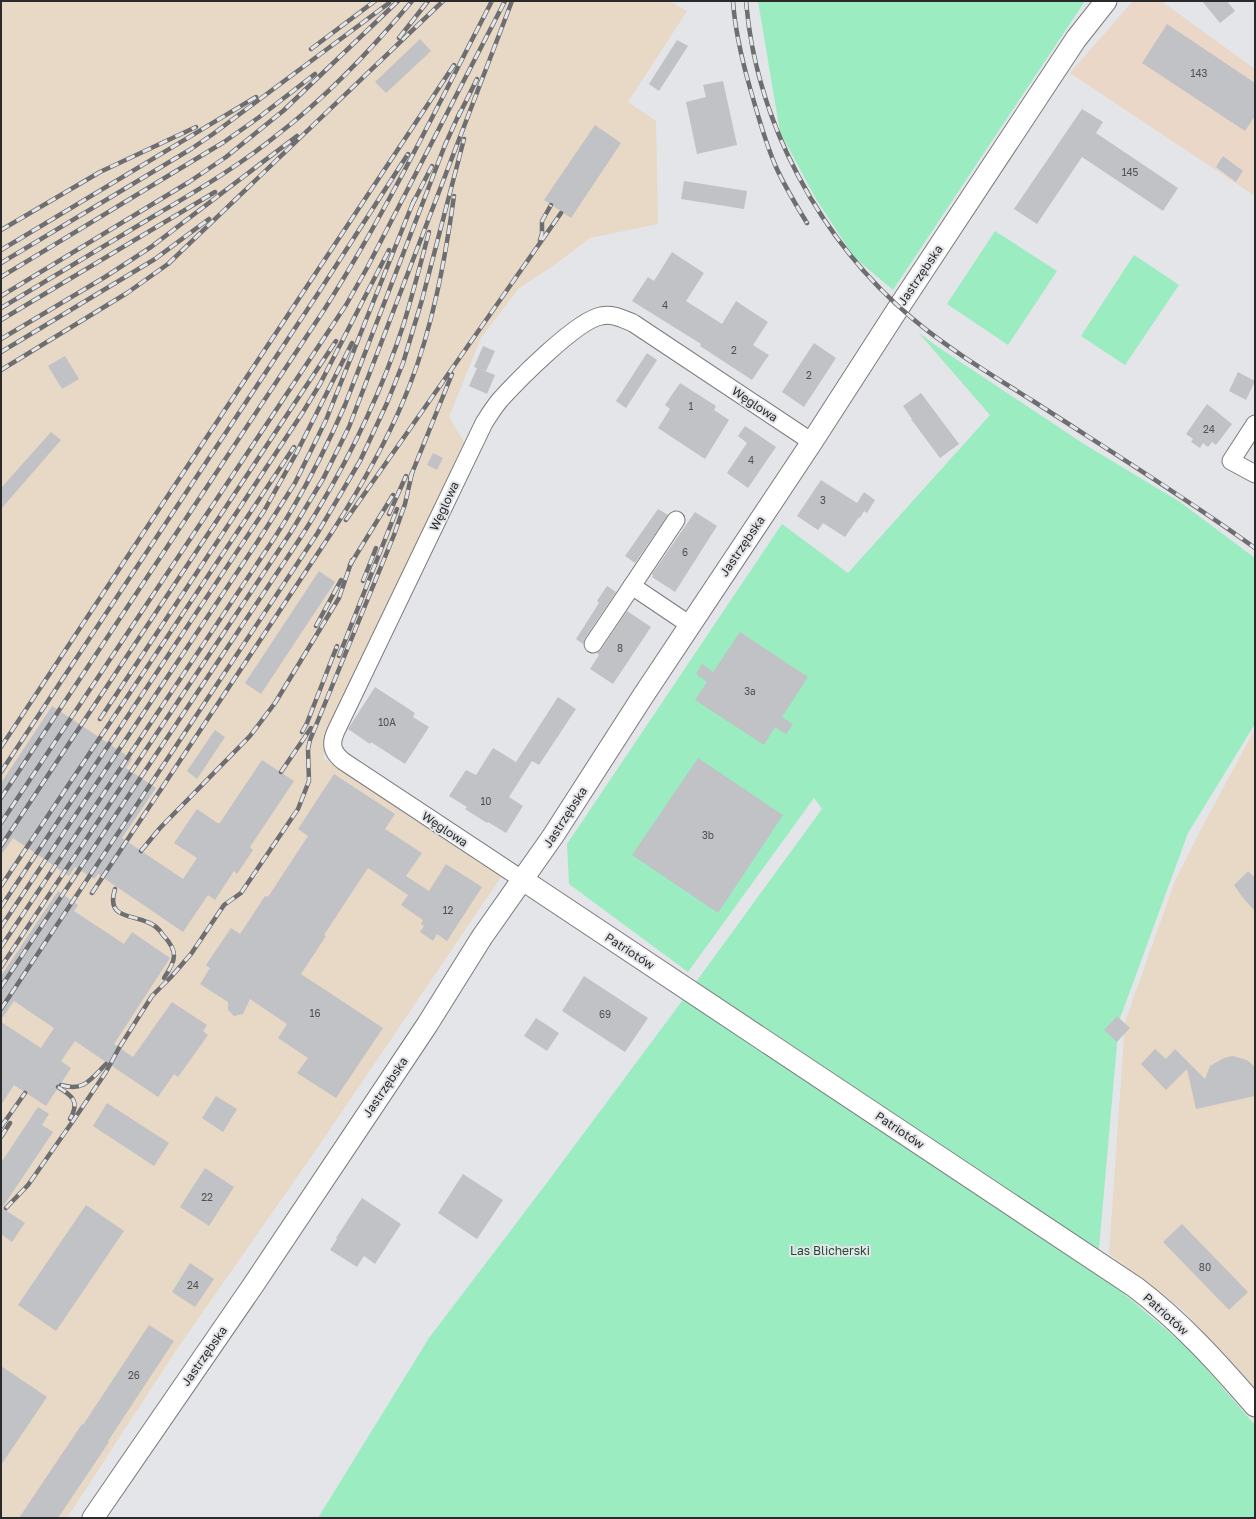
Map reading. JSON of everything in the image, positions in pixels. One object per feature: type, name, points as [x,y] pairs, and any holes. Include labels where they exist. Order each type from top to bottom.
[{"type":"street","name":"Jastrzębska","points":[[92,1518],[254,1284],[302,1209],[427,1024],[482,937],[523,880],[1076,39],[1106,1]]},
{"type":"street","name":"Węglowa","points":[[523,880],[343,761],[333,750],[332,745],[336,731],[484,423],[510,390],[572,331],[596,317],[603,315],[612,316],[633,323],[812,442]]},
{"type":"street","points":[[1255,424],[1231,460],[1255,474]]},
{"type":"street","points":[[594,644],[676,520]]},
{"type":"street","points":[[632,586],[690,625]]},
{"type":"street","name":"Patriotów","points":[[523,880],[1135,1287],[1171,1316],[1191,1335],[1255,1406]]},
{"type":"shaded area","points":[[1,1],[669,1],[687,11],[628,102],[656,121],[658,224],[590,238],[553,266],[519,288],[481,338],[449,417],[464,442],[340,708],[323,758],[501,877],[318,1147],[175,1352],[67,1518],[1,1518]]},
{"type":"shaded area","points":[[1133,1],[1161,1],[1255,69],[1255,196],[1070,73]]},
{"type":"shaded area","points":[[1255,729],[1255,1389],[1183,1310],[1109,1254],[1125,1022],[1175,881]]},
{"type":"green space","points":[[758,1],[1085,1],[893,290],[854,257],[816,199],[780,132]]},
{"type":"green space","points":[[995,231],[1057,271],[1008,345],[947,304]]},
{"type":"green space","points":[[1134,255],[1179,285],[1125,365],[1081,336]]},
{"type":"green space","name":"Las Blicherski","points":[[918,332],[938,347],[1084,444],[1180,502],[1255,558],[1255,724],[1188,833],[1119,1021],[1097,1271],[1189,1349],[1255,1425],[1255,1518],[318,1518],[429,1338],[685,997],[822,809],[814,798],[688,972],[569,884],[567,844],[782,524],[848,573],[990,415]]},
{"type":"building","points":[[1202,1],[1227,1],[1235,11],[1220,23]]},
{"type":"building","points":[[1167,24],[1255,83],[1255,116],[1245,131],[1142,63]]},
{"type":"building","points":[[420,39],[431,51],[386,93],[375,82]]},
{"type":"building","points":[[677,40],[688,46],[659,91],[649,84]]},
{"type":"building","points":[[723,81],[737,145],[697,154],[686,102],[706,97],[703,85]]},
{"type":"building","points":[[1082,109],[1103,122],[1096,133],[1178,188],[1163,211],[1082,157],[1037,224],[1014,209]]},
{"type":"building","points":[[595,125],[621,143],[571,218],[544,200]]},
{"type":"building","points":[[1223,156],[1243,171],[1236,182],[1216,167]]},
{"type":"building","points":[[684,181],[747,191],[744,209],[681,199]]},
{"type":"building","points":[[672,252],[704,273],[686,301],[722,324],[736,301],[768,322],[753,345],[769,355],[752,380],[700,346],[701,344],[632,301],[648,277],[654,281]]},
{"type":"building","points":[[814,343],[836,358],[804,407],[782,392]]},
{"type":"building","points":[[483,346],[495,351],[486,371],[480,369],[495,375],[487,394],[469,386],[477,368],[474,367]]},
{"type":"building","points":[[647,353],[657,360],[626,408],[616,401]]},
{"type":"building","points":[[65,356],[79,379],[62,389],[48,366]]},
{"type":"building","points":[[1238,372],[1255,381],[1246,400],[1229,391]]},
{"type":"building","points":[[680,383],[716,406],[714,410],[729,420],[705,459],[658,428],[670,409],[665,405]]},
{"type":"building","points":[[921,393],[959,444],[940,458],[903,406]]},
{"type":"building","points":[[1207,404],[1232,424],[1216,445],[1212,442],[1208,447],[1203,443],[1200,448],[1191,442],[1193,439],[1186,434]]},
{"type":"building","points":[[745,426],[776,447],[748,488],[727,473],[747,443],[738,436]]},
{"type":"building","points":[[51,432],[61,440],[1,509],[1,488]]},
{"type":"building","points":[[433,453],[443,458],[437,470],[427,465]]},
{"type":"building","points":[[821,480],[857,503],[864,492],[875,500],[867,513],[864,511],[845,537],[823,523],[818,530],[797,516]]},
{"type":"building","points":[[658,509],[668,515],[635,563],[625,556]]},
{"type":"building","points":[[695,512],[717,526],[675,592],[652,577],[652,574]]},
{"type":"building","points":[[319,571],[335,582],[261,694],[245,683]]},
{"type":"building","points":[[607,586],[616,592],[585,638],[583,644],[576,639],[599,603],[597,601]]},
{"type":"building","points":[[627,611],[651,627],[613,684],[590,669],[599,655],[597,653],[601,650]]},
{"type":"building","points":[[740,632],[808,677],[782,717],[793,724],[786,734],[775,727],[764,745],[695,700],[707,682],[696,674],[702,664],[713,672]]},
{"type":"building","points":[[375,687],[415,713],[413,717],[429,727],[405,764],[371,742],[370,744],[348,729]]},
{"type":"building","points":[[558,697],[576,709],[539,765],[532,761],[509,797],[523,806],[506,833],[465,809],[467,807],[449,796],[466,770],[476,775],[493,748],[516,762]]},
{"type":"building","points":[[52,706],[132,759],[126,768],[156,788],[122,838],[183,879],[197,858],[174,843],[197,809],[219,824],[262,760],[294,781],[250,847],[253,850],[237,874],[234,871],[215,900],[208,895],[183,932],[98,874],[94,879],[75,867],[69,876],[13,838],[1,855],[1,783]]},
{"type":"building","points":[[215,730],[225,737],[197,779],[187,771]]},
{"type":"building","points":[[698,758],[783,815],[718,913],[632,855]]},
{"type":"building","points":[[334,774],[395,814],[385,829],[422,853],[406,876],[429,891],[446,864],[482,887],[447,941],[437,934],[433,941],[420,932],[424,926],[421,924],[423,920],[401,905],[408,895],[368,868],[324,935],[326,936],[301,974],[383,1028],[336,1098],[297,1073],[308,1058],[278,1038],[287,1024],[250,999],[243,1014],[234,1016],[228,1010],[228,1002],[200,984],[210,968],[206,965],[231,928],[240,934],[265,896],[268,897],[308,836],[298,829]]},
{"type":"building","points":[[1248,871],[1255,878],[1255,911],[1234,885]]},
{"type":"building","points":[[58,891],[78,905],[74,911],[124,944],[132,932],[170,958],[114,1044],[133,1057],[172,1002],[207,1025],[203,1031],[208,1035],[178,1077],[174,1074],[158,1097],[75,1041],[61,1061],[71,1068],[46,1106],[14,1085],[1,1105],[1,1022],[41,1048],[54,1028],[14,1001],[1,1020],[1,976]]},
{"type":"building","points":[[584,976],[648,1018],[625,1052],[562,1011]]},
{"type":"building","points":[[1117,1016],[1130,1028],[1117,1042],[1104,1030]]},
{"type":"building","points":[[536,1018],[559,1033],[547,1051],[524,1036]]},
{"type":"building","points":[[1155,1049],[1166,1059],[1175,1049],[1205,1079],[1210,1066],[1224,1058],[1233,1056],[1247,1060],[1254,1066],[1255,1069],[1255,1096],[1196,1109],[1187,1069],[1166,1090],[1141,1064]]},
{"type":"building","points":[[216,1096],[237,1109],[223,1132],[202,1118]]},
{"type":"building","points":[[107,1103],[169,1143],[154,1166],[93,1126]]},
{"type":"building","points":[[38,1107],[49,1114],[42,1125],[53,1132],[2,1208],[25,1223],[12,1242],[1,1234],[1,1163]]},
{"type":"building","points":[[205,1168],[234,1187],[209,1226],[180,1207]]},
{"type":"building","points":[[463,1174],[503,1200],[477,1239],[438,1213]]},
{"type":"building","points":[[362,1198],[401,1224],[375,1264],[364,1256],[357,1267],[330,1250]]},
{"type":"building","points":[[86,1205],[124,1231],[56,1331],[18,1305]]},
{"type":"building","points":[[1182,1224],[1248,1292],[1229,1310],[1163,1242]]},
{"type":"building","points":[[190,1263],[214,1279],[195,1307],[172,1292]]},
{"type":"building","points":[[149,1325],[174,1341],[58,1518],[19,1518],[82,1424],[83,1425]]},
{"type":"building","points":[[1,1366],[47,1397],[1,1465]]},
{"type":"railway","points":[[311,49],[375,1]]},
{"type":"railway","points":[[1,296],[189,182],[226,157],[283,111],[398,1]]},
{"type":"railway","points":[[1,308],[201,188],[263,146],[296,120],[348,72],[365,55],[412,1]]},
{"type":"railway","points":[[399,38],[428,1]]},
{"type":"railway","points":[[1,370],[127,293],[168,264],[443,1]]},
{"type":"railway","points":[[1,798],[347,273],[391,196],[492,1]]},
{"type":"railway","points":[[1,823],[346,305],[367,268],[505,1]]},
{"type":"railway","points":[[1,967],[291,532],[323,479],[349,427],[512,1]]},
{"type":"railway","points":[[733,1],[735,23],[742,56],[765,138],[779,174],[807,223]]},
{"type":"railway","points":[[746,1],[752,46],[763,91],[779,134],[798,176],[822,216],[849,253],[880,288],[913,319],[956,352],[1173,491],[1255,548]]},
{"type":"railway","points":[[1,263],[191,149],[389,3]]},
{"type":"railway","points":[[1,747],[454,65]]},
{"type":"railway","points":[[1,277],[224,142],[315,74]]},
{"type":"railway","points":[[458,117],[477,79]]},
{"type":"railway","points":[[1,250],[256,97]]},
{"type":"railway","points":[[1,947],[275,537],[304,489],[345,405],[445,145],[460,112]]},
{"type":"railway","points":[[1,230],[100,172],[196,127]]},
{"type":"railway","points":[[1,339],[105,277],[151,247],[297,136]]},
{"type":"railway","points":[[1,1009],[317,534],[360,461],[387,403],[403,363],[422,300],[464,139]]},
{"type":"railway","points":[[1,772],[319,292],[408,154]]},
{"type":"railway","points":[[412,205],[432,166]]},
{"type":"railway","points":[[1,320],[215,192]]},
{"type":"railway","points":[[92,893],[334,529],[365,478],[384,442],[409,387],[425,340],[447,244],[454,196]]},
{"type":"railway","points":[[1,927],[295,483],[326,420],[414,200]]},
{"type":"railway","points":[[540,240],[542,234],[542,221],[551,205]]},
{"type":"railway","points":[[346,520],[561,213]]},
{"type":"railway","points":[[1,352],[155,259],[209,219]]},
{"type":"railway","points":[[1,987],[299,540],[345,462],[359,435],[394,352],[404,323],[429,232]]},
{"type":"railway","points":[[100,719],[303,412],[320,384],[389,250]]},
{"type":"railway","points":[[1,846],[336,341]]},
{"type":"railway","points":[[1,907],[264,511],[297,452],[352,343]]},
{"type":"railway","points":[[410,478],[452,374]]},
{"type":"railway","points":[[1,886],[294,447]]},
{"type":"railway","points":[[6,1208],[28,1185],[73,1121],[106,1072],[119,1048],[152,996],[191,954],[224,905],[241,893],[298,809],[309,781],[308,749],[310,740],[394,535],[405,504],[412,473]]},
{"type":"railway","points":[[389,514],[406,476]]},
{"type":"railway","points":[[350,565],[393,495]]},
{"type":"railway","points":[[339,656],[397,509]]},
{"type":"railway","points":[[363,581],[376,548]]},
{"type":"railway","points":[[141,851],[160,828],[250,736],[275,703],[339,598],[352,560]]},
{"type":"railway","points":[[316,626],[341,580]]},
{"type":"railway","points":[[302,732],[307,723],[337,646]]},
{"type":"railway","points":[[281,772],[311,728]]},
{"type":"railway","points":[[115,889],[113,898],[116,910],[127,916],[140,919],[154,925],[172,946],[174,951],[173,961],[164,978]]},
{"type":"railway","points":[[61,1085],[76,1087],[86,1083],[106,1064]]},
{"type":"railway","points":[[58,1087],[68,1093],[75,1104],[70,1119]]},
{"type":"railway","points":[[1,1127],[25,1093]]},
{"type":"railway","points":[[1,1137],[10,1123]]}]
